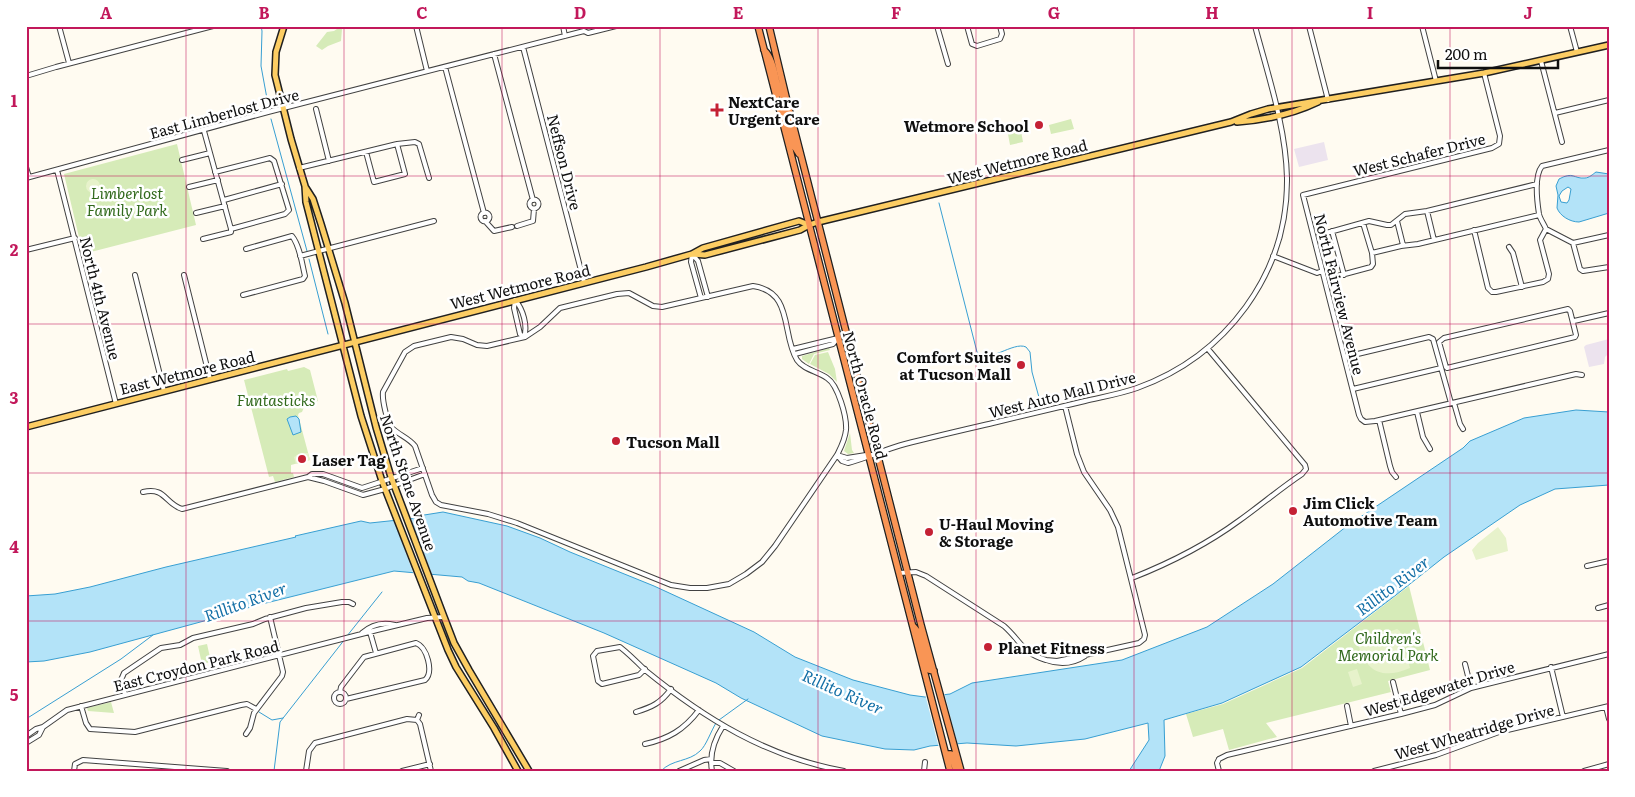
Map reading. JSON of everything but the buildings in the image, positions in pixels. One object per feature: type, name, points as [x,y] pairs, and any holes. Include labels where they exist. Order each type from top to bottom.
[{"type":"highway","name":"North Oracle Road","points":[[758,26],[950,771]]},
{"type":"highway","name":"North Oracle Road","points":[[769,26],[877,452],[961,771]]},
{"type":"highway","points":[[764,50],[770,56],[781,96],[787,101]]},
{"type":"highway","points":[[777,104],[784,108],[794,146],[802,157]]},
{"type":"highway","points":[[912,626],[919,633],[930,670],[934,671]]},
{"type":"highway","points":[[945,752],[951,754],[956,771]]},
{"type":"main road","name":"North Stone Avenue","points":[[284,26],[276,52],[275,74],[361,414],[382,481],[456,666],[518,771]]},
{"type":"main road","name":"West Wetmore Road","points":[[692,254],[705,255],[800,230],[818,222],[1231,122],[1276,107],[1484,73],[1609,45]]},
{"type":"main road","name":"West Wetmore Road","points":[[1231,122],[1252,121],[1279,115],[1303,109],[1321,101]]},
{"type":"main road","name":"North Stone Avenue","points":[[304,186],[313,199],[328,248],[355,342],[378,436],[391,477],[430,581],[454,643],[529,771]]},
{"type":"main road","name":"West Wetmore Road","points":[[355,342],[692,254],[703,248],[799,221],[809,225]]},
{"type":"main road","name":"East Wetmore Road","points":[[26,427],[355,342]]},
{"type":"street","points":[[59,26],[68,63]]},
{"type":"street","points":[[26,76],[202,27],[213,26]]},
{"type":"street","points":[[416,26],[427,71]]},
{"type":"street","points":[[563,26],[565,36]]},
{"type":"street","points":[[584,32],[587,26]]},
{"type":"street","name":"East Limberlost Drive","points":[[28,177],[427,71],[565,36],[584,32],[588,34],[616,26]]},
{"type":"street","points":[[937,26],[948,64]]},
{"type":"street","points":[[967,26],[972,44],[977,46],[1000,39],[1002,34],[1000,26]]},
{"type":"street","points":[[1255,26],[1279,115]]},
{"type":"street","points":[[1309,26],[1328,100]]},
{"type":"street","points":[[1422,26],[1436,81]]},
{"type":"street","points":[[1570,26],[1577,52]]},
{"type":"street","name":"Neffson Drive","points":[[523,47],[584,282]]},
{"type":"street","points":[[445,67],[484,213],[490,216],[485,221],[494,231],[533,222],[534,209],[537,208],[538,204],[536,200],[533,200],[494,54]]},
{"type":"street","points":[[1541,61],[1562,142]]},
{"type":"street","name":"West Schafer Drive","points":[[1303,195],[1492,148],[1499,144],[1500,136],[1484,73]]},
{"type":"street","points":[[1555,113],[1609,100]]},
{"type":"street","points":[[316,109],[329,161]]},
{"type":"street","name":"West Auto Mall Drive","points":[[837,455],[842,461],[848,463],[906,444],[1137,388],[1173,371],[1208,349],[1247,306],[1274,256],[1282,226],[1287,178],[1284,136],[1279,115]]},
{"type":"street","points":[[204,131],[231,229]]},
{"type":"street","points":[[299,168],[397,144],[415,142],[419,144],[429,178]]},
{"type":"street","points":[[366,152],[374,182],[405,174],[397,144]]},
{"type":"street","points":[[1499,144],[1503,148]]},
{"type":"street","points":[[1609,150],[1542,166],[1538,171],[1537,184],[1539,215],[1546,229],[1573,243],[1609,235]]},
{"type":"street","points":[[182,160],[210,153]]},
{"type":"street","points":[[203,239],[285,214],[289,210],[274,161],[270,158],[215,172]]},
{"type":"street","points":[[26,166],[28,177]]},
{"type":"street","name":"North 4th Avenue","points":[[57,170],[116,404]]},
{"type":"street","points":[[189,187],[218,180]]},
{"type":"street","points":[[224,200],[282,184]]},
{"type":"street","points":[[1319,235],[1372,221],[1387,225],[1397,221],[1405,214],[1427,211],[1537,184]]},
{"type":"street","name":"North Fairview Avenue","points":[[1303,195],[1359,415],[1362,421],[1365,422],[1379,420]]},
{"type":"street","points":[[196,213],[225,206]]},
{"type":"street","points":[[1427,211],[1434,240]]},
{"type":"street","points":[[1372,253],[1539,215]]},
{"type":"street","points":[[1397,221],[1403,245]]},
{"type":"street","points":[[300,256],[434,222]]},
{"type":"street","points":[[1330,278],[1371,267],[1373,264],[1372,253],[1363,223]]},
{"type":"street","points":[[1474,230],[1488,288],[1492,292],[1496,292],[1543,282],[1548,279],[1549,274],[1540,240],[1546,229]]},
{"type":"street","points":[[1332,231],[1344,275]]},
{"type":"street","points":[[243,295],[303,279],[304,276],[295,238],[292,236],[246,249]]},
{"type":"street","points":[[26,250],[75,238]]},
{"type":"street","points":[[1573,243],[1580,269],[1583,271],[1609,267]]},
{"type":"street","points":[[1509,247],[1513,253],[1522,287]]},
{"type":"street","points":[[692,254],[698,261],[708,297]]},
{"type":"street","points":[[692,254],[691,262],[702,298]]},
{"type":"street","points":[[1274,256],[1318,272],[1322,271]]},
{"type":"street","points":[[135,275],[164,391]]},
{"type":"street","points":[[184,275],[210,379]]},
{"type":"street","points":[[750,286],[757,287],[775,296],[781,305],[793,349],[801,364],[827,378],[832,382],[837,391],[846,430],[844,442],[837,455],[762,562],[728,584],[703,588],[686,588],[664,582],[507,519],[468,509],[443,506],[434,498],[417,449],[413,443],[390,425],[383,398],[385,387],[405,352],[414,346],[451,337],[486,346],[524,337],[540,327],[560,308],[617,294],[629,294],[650,305],[659,307],[668,307],[708,297],[750,286]]},
{"type":"street","points":[[515,300],[514,308],[520,334],[524,337]]},
{"type":"street","points":[[515,300],[520,306],[526,330],[524,337]]},
{"type":"street","points":[[1568,309],[1574,322],[1576,336],[1571,339],[1447,368],[1439,342],[1444,338],[1568,309]]},
{"type":"street","points":[[1574,322],[1609,313]]},
{"type":"street","points":[[1345,357],[1429,337],[1433,339],[1441,368],[1463,429]]},
{"type":"street","points":[[793,349],[838,338]]},
{"type":"street","points":[[795,354],[833,344],[838,338]]},
{"type":"street","points":[[1132,578],[1199,548],[1241,520],[1306,469],[1305,465],[1208,349]]},
{"type":"street","points":[[1352,389],[1441,368]]},
{"type":"street","points":[[1396,477],[1390,466],[1379,420],[1576,374],[1582,375]]},
{"type":"street","points":[[899,573],[916,572],[926,576],[1004,626],[1030,654],[1046,660],[1057,661],[1085,656],[1139,643],[1144,639],[1145,635],[1132,578],[1118,527],[1110,510],[1080,463],[1065,406]]},
{"type":"street","points":[[1416,412],[1423,437],[1430,449]]},
{"type":"street","points":[[143,492],[154,490],[161,493],[174,507],[182,510],[308,477],[312,474],[323,474],[362,488],[423,468]]},
{"type":"street","points":[[308,477],[324,480],[363,495],[425,474]]},
{"type":"street","points":[[1587,566],[1609,561]]},
{"type":"street","points":[[125,695],[121,680],[124,673],[157,650],[166,646],[180,645],[193,638],[253,624],[270,617],[306,608],[334,603],[349,602],[353,604]]},
{"type":"street","points":[[1598,608],[1609,605]]},
{"type":"street","points":[[246,734],[256,709],[282,676],[283,672],[270,617]]},
{"type":"street","name":"East Croydon Park Road","points":[[26,736],[36,729],[43,727],[67,710],[81,706],[358,635],[387,623],[397,625],[435,617],[444,617]]},
{"type":"street","points":[[369,630],[376,654]]},
{"type":"street","points":[[416,643],[424,648],[430,671],[429,676],[425,680],[346,699],[341,705],[333,700],[334,695],[340,692],[341,686],[364,657],[416,643]]},
{"type":"street","points":[[645,669],[639,675],[605,684],[600,683],[592,656],[597,651],[615,647],[622,648],[645,669],[722,725],[780,753],[817,765],[844,771]]},
{"type":"street","name":"West Edgewater Drive","points":[[1219,759],[1227,755],[1435,705],[1471,688],[1609,654]]},
{"type":"street","points":[[1465,664],[1471,688]]},
{"type":"street","points":[[1551,667],[1563,717]]},
{"type":"street","points":[[1393,682],[1401,714]]},
{"type":"street","points":[[636,712],[656,705],[665,698],[671,689]]},
{"type":"street","points":[[340,692],[345,694],[346,699]]},
{"type":"street","points":[[81,706],[86,723],[90,728],[128,732],[135,732],[241,705],[247,704],[256,709]]},
{"type":"street","points":[[1347,706],[1351,726]]},
{"type":"street","points":[[1607,706],[1609,720]]},
{"type":"street","name":"West Wheatridge Drive","points":[[1374,771],[1436,756],[1500,732],[1607,706]]},
{"type":"street","points":[[645,744],[664,739],[678,731],[691,721],[699,710]]},
{"type":"street","points":[[416,720],[419,714]]},
{"type":"street","points":[[306,771],[308,751],[312,745],[407,719],[416,720],[420,724],[431,771]]},
{"type":"street","points":[[712,771],[711,761],[714,743],[722,725]]},
{"type":"street","name":"East Croydon Park Road","points":[[26,744],[39,735],[43,727]]},
{"type":"street","points":[[1215,756],[1219,759],[1217,763],[1219,771]]},
{"type":"street","points":[[74,771],[76,760],[227,771]]},
{"type":"street","points":[[678,771],[704,760],[720,763],[734,771]]},
{"type":"street","points":[[924,771],[925,762]]},
{"type":"street","points":[[402,771],[430,764]]},
{"type":"street","points":[[1584,771],[1609,764]]},
{"type":"shaded area","points":[[1324,142],[1328,160],[1299,167],[1294,149]]},
{"type":"shaded area","points":[[1609,339],[1609,353],[1605,357],[1604,364],[1589,367],[1584,347]]},
{"type":"green space","points":[[340,27],[342,29],[341,41],[322,50],[316,46],[327,32],[334,31]]},
{"type":"green space","points":[[1071,119],[1074,129],[1051,134],[1049,125]]},
{"type":"green space","points":[[1021,131],[1023,142],[1010,145],[1008,134]]},
{"type":"green space","name":"Limberlost Family Park","points":[[177,144],[196,225],[83,254],[64,174]]},
{"type":"green space","points":[[93,179],[98,181],[100,186],[98,191],[93,193],[88,191],[86,186],[88,181]]},
{"type":"green space","points":[[829,348],[830,350],[814,354],[809,364],[802,359],[802,356]]},
{"type":"green space","points":[[828,352],[835,369],[837,382],[829,374],[810,364],[815,355]]},
{"type":"green space","name":"Funtasticks","points":[[304,367],[310,370],[318,401],[305,405],[302,412],[298,415],[310,460],[291,465],[291,473],[293,473],[294,477],[275,482],[273,476],[269,477],[244,380],[287,369],[288,371]]},
{"type":"green space","points":[[850,433],[854,453],[848,454],[844,451]]},
{"type":"green space","name":"Laser Tag","points":[[308,453],[310,460],[296,464],[294,457]]},
{"type":"green space","points":[[1498,527],[1506,538],[1508,551],[1476,560],[1472,550]]},
{"type":"green space","name":"Children's Memorial Park","points":[[1409,586],[1430,670],[1388,681],[1391,692],[1266,723],[1277,737],[1229,750],[1223,729],[1193,737],[1186,714],[1223,704],[1302,668]]},
{"type":"green space","points":[[1397,629],[1400,631],[1410,668],[1391,673],[1376,671],[1365,661],[1358,643]]},
{"type":"green space","points":[[207,644],[211,662],[202,664],[198,646]]},
{"type":"green space","points":[[1357,669],[1362,684],[1353,687],[1348,672]]},
{"type":"green space","points":[[111,702],[114,713],[88,711],[87,708]]},
{"type":"water","points":[[1596,172],[1609,174],[1609,213],[1579,222],[1572,221],[1560,214],[1557,208],[1558,195],[1556,186],[1559,179],[1571,175],[1586,178]],"holes":[[[1568,187],[1571,189],[1567,203],[1561,202],[1559,196],[1562,191]]]},
{"type":"water","name":"Rillito River","points":[[1576,410],[1609,412],[1609,485],[1555,489],[1520,505],[1444,557],[1301,667],[1222,703],[1164,720],[1165,756],[1159,771],[1129,771],[1149,740],[1148,723],[1085,739],[1016,746],[967,743],[930,746],[914,750],[885,749],[822,736],[741,698],[716,683],[604,633],[479,583],[468,581],[462,577],[394,571],[254,606],[90,652],[44,661],[26,662],[26,596],[55,594],[90,587],[361,521],[370,523],[417,518],[418,516],[443,512],[507,526],[540,538],[654,586],[754,632],[795,657],[853,680],[910,695],[925,697],[950,694],[972,683],[1122,660],[1207,627],[1273,584],[1347,526],[1463,448],[1470,441],[1524,418]]},
{"type":"water","points":[[296,416],[299,419],[301,432],[293,435],[287,419]]},
{"type":"pier","points":[[410,516],[433,577],[414,575],[393,518]]},
{"type":"pier","points":[[944,692],[958,746],[939,748],[925,694]]},
{"type":"waterway","points":[[261,26],[261,66],[268,104]]},
{"type":"waterway","points":[[271,119],[307,251]]},
{"type":"waterway","points":[[939,203],[977,352],[987,356],[1014,347],[1026,347],[1030,352],[1032,372],[1040,401]]},
{"type":"waterway","points":[[309,259],[328,334]]},
{"type":"waterway","points":[[347,636],[382,592]]},
{"type":"waterway","points":[[26,719],[121,659],[153,635]]},
{"type":"waterway","points":[[274,771],[280,722],[345,639]]},
{"type":"waterway","points":[[719,720],[748,699]]},
{"type":"waterway","points":[[259,712],[272,720],[283,718]]},
{"type":"waterway","points":[[661,771],[670,764],[696,755],[702,749],[716,723]]},
{"type":"place","name":"NextCare Urgent Care","points":[[717,110]]},
{"type":"place","name":"Wetmore School","points":[[1039,125]]},
{"type":"place","name":"Comfort Suites at Tucson Mall","points":[[1021,365]]},
{"type":"place","name":"Tucson Mall","points":[[616,441]]},
{"type":"place","name":"Laser Tag","points":[[302,459]]},
{"type":"place","name":"Jim Click Automotive Team","points":[[1293,511]]},
{"type":"place","name":"U-Haul Moving & Storage","points":[[929,532]]},
{"type":"place","name":"Planet Fitness","points":[[988,647]]}]
